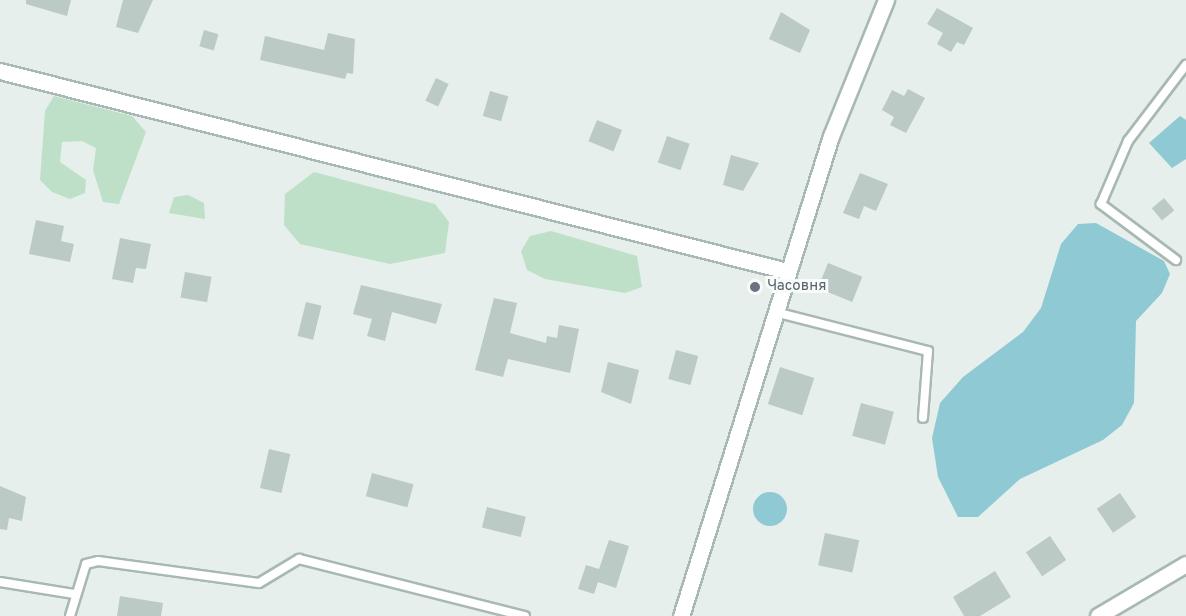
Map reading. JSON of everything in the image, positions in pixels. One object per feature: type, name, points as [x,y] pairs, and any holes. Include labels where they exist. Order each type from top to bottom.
[{"type":"street","points":[[681,616],[831,136],[884,1]]},
{"type":"street","points":[[0,71],[787,271]]},
{"type":"street","points":[[1098,616],[1186,564]]},
{"type":"lane","points":[[1176,260],[1101,204],[1128,141],[1186,65]]},
{"type":"lane","points":[[775,312],[928,351],[923,418]]},
{"type":"lane","points":[[70,616],[74,594],[86,564],[98,561],[259,584],[299,559],[525,616]]},
{"type":"lane","points":[[0,582],[74,594]]},
{"type":"green space","points":[[54,96],[132,116],[146,132],[119,204],[103,202],[93,170],[96,148],[82,141],[62,142],[60,162],[86,180],[85,193],[70,199],[52,192],[40,180],[45,111]]},
{"type":"green space","points":[[314,172],[435,204],[449,222],[445,253],[390,264],[300,244],[284,225],[285,194]]},
{"type":"green space","points":[[188,195],[204,203],[205,219],[169,213],[174,197]]},
{"type":"green space","points":[[551,231],[637,256],[642,287],[625,293],[545,279],[527,270],[521,251],[530,236]]},
{"type":"water","points":[[1180,116],[1186,120],[1186,159],[1172,168],[1149,143]]},
{"type":"water","points":[[1096,223],[1164,261],[1170,274],[1162,293],[1136,321],[1134,403],[1122,425],[1103,440],[1020,479],[978,517],[958,517],[938,477],[932,438],[940,403],[963,377],[1023,332],[1041,308],[1061,244],[1078,224]]},
{"type":"water","points":[[770,492],[782,497],[787,509],[782,521],[770,526],[758,521],[753,509],[758,497]]},
{"type":"building","points":[[26,0],[71,0],[67,16],[26,4]]},
{"type":"building","points":[[123,0],[153,0],[138,33],[116,27]]},
{"type":"building","points":[[937,8],[973,28],[964,45],[957,42],[951,52],[937,44],[943,33],[927,24]]},
{"type":"building","points":[[781,12],[810,30],[800,53],[769,39]]},
{"type":"building","points":[[204,30],[218,34],[214,50],[199,46]]},
{"type":"building","points":[[328,33],[355,39],[353,74],[347,73],[345,79],[260,60],[265,36],[324,50]]},
{"type":"building","points":[[436,78],[449,84],[438,107],[425,101]]},
{"type":"building","points":[[908,89],[925,98],[906,133],[890,125],[894,117],[882,110],[892,90],[904,96]]},
{"type":"building","points":[[490,91],[508,96],[501,121],[483,116]]},
{"type":"building","points":[[597,120],[622,130],[613,151],[588,141]]},
{"type":"building","points":[[667,136],[690,144],[681,170],[658,162]]},
{"type":"building","points":[[731,155],[759,163],[743,191],[723,185]]},
{"type":"building","points":[[860,173],[888,184],[876,211],[864,206],[859,219],[843,213]]},
{"type":"building","points":[[1164,198],[1174,210],[1162,221],[1152,208]]},
{"type":"building","points":[[36,220],[64,226],[61,241],[74,244],[70,262],[29,254]]},
{"type":"building","points":[[120,238],[151,244],[146,269],[136,268],[133,283],[112,279]]},
{"type":"building","points":[[828,263],[862,277],[852,302],[818,288]]},
{"type":"building","points":[[185,272],[212,277],[207,302],[180,298]]},
{"type":"building","points":[[361,285],[442,304],[436,324],[392,312],[385,341],[367,336],[372,319],[353,314]]},
{"type":"building","points":[[494,298],[517,303],[510,333],[546,343],[547,336],[557,338],[559,325],[579,329],[570,373],[508,359],[503,377],[475,370]]},
{"type":"building","points":[[306,302],[322,306],[313,340],[298,336]]},
{"type":"building","points":[[676,350],[698,356],[690,385],[668,379]]},
{"type":"building","points":[[608,362],[639,370],[631,404],[601,392]]},
{"type":"building","points":[[780,367],[814,378],[802,415],[768,404]]},
{"type":"building","points":[[861,403],[894,412],[885,445],[852,436]]},
{"type":"building","points":[[269,449],[290,454],[281,493],[260,488]]},
{"type":"building","points":[[372,473],[414,484],[407,507],[366,496]]},
{"type":"building","points":[[0,486],[26,497],[22,521],[9,518],[7,530],[0,529]]},
{"type":"building","points":[[1120,493],[1136,517],[1113,533],[1097,509]]},
{"type":"building","points":[[487,507],[526,517],[521,537],[482,527]]},
{"type":"building","points":[[825,533],[859,540],[852,573],[818,565]]},
{"type":"building","points":[[1050,536],[1066,560],[1042,576],[1026,552]]},
{"type":"building","points":[[609,540],[629,546],[616,588],[598,582],[594,594],[578,589],[586,565],[599,569]]},
{"type":"building","points":[[995,571],[1011,597],[980,616],[964,616],[953,597]]},
{"type":"building","points":[[120,596],[163,603],[161,616],[117,616]]},
{"type":"place","name":"Часовня","points":[[755,287]]}]
